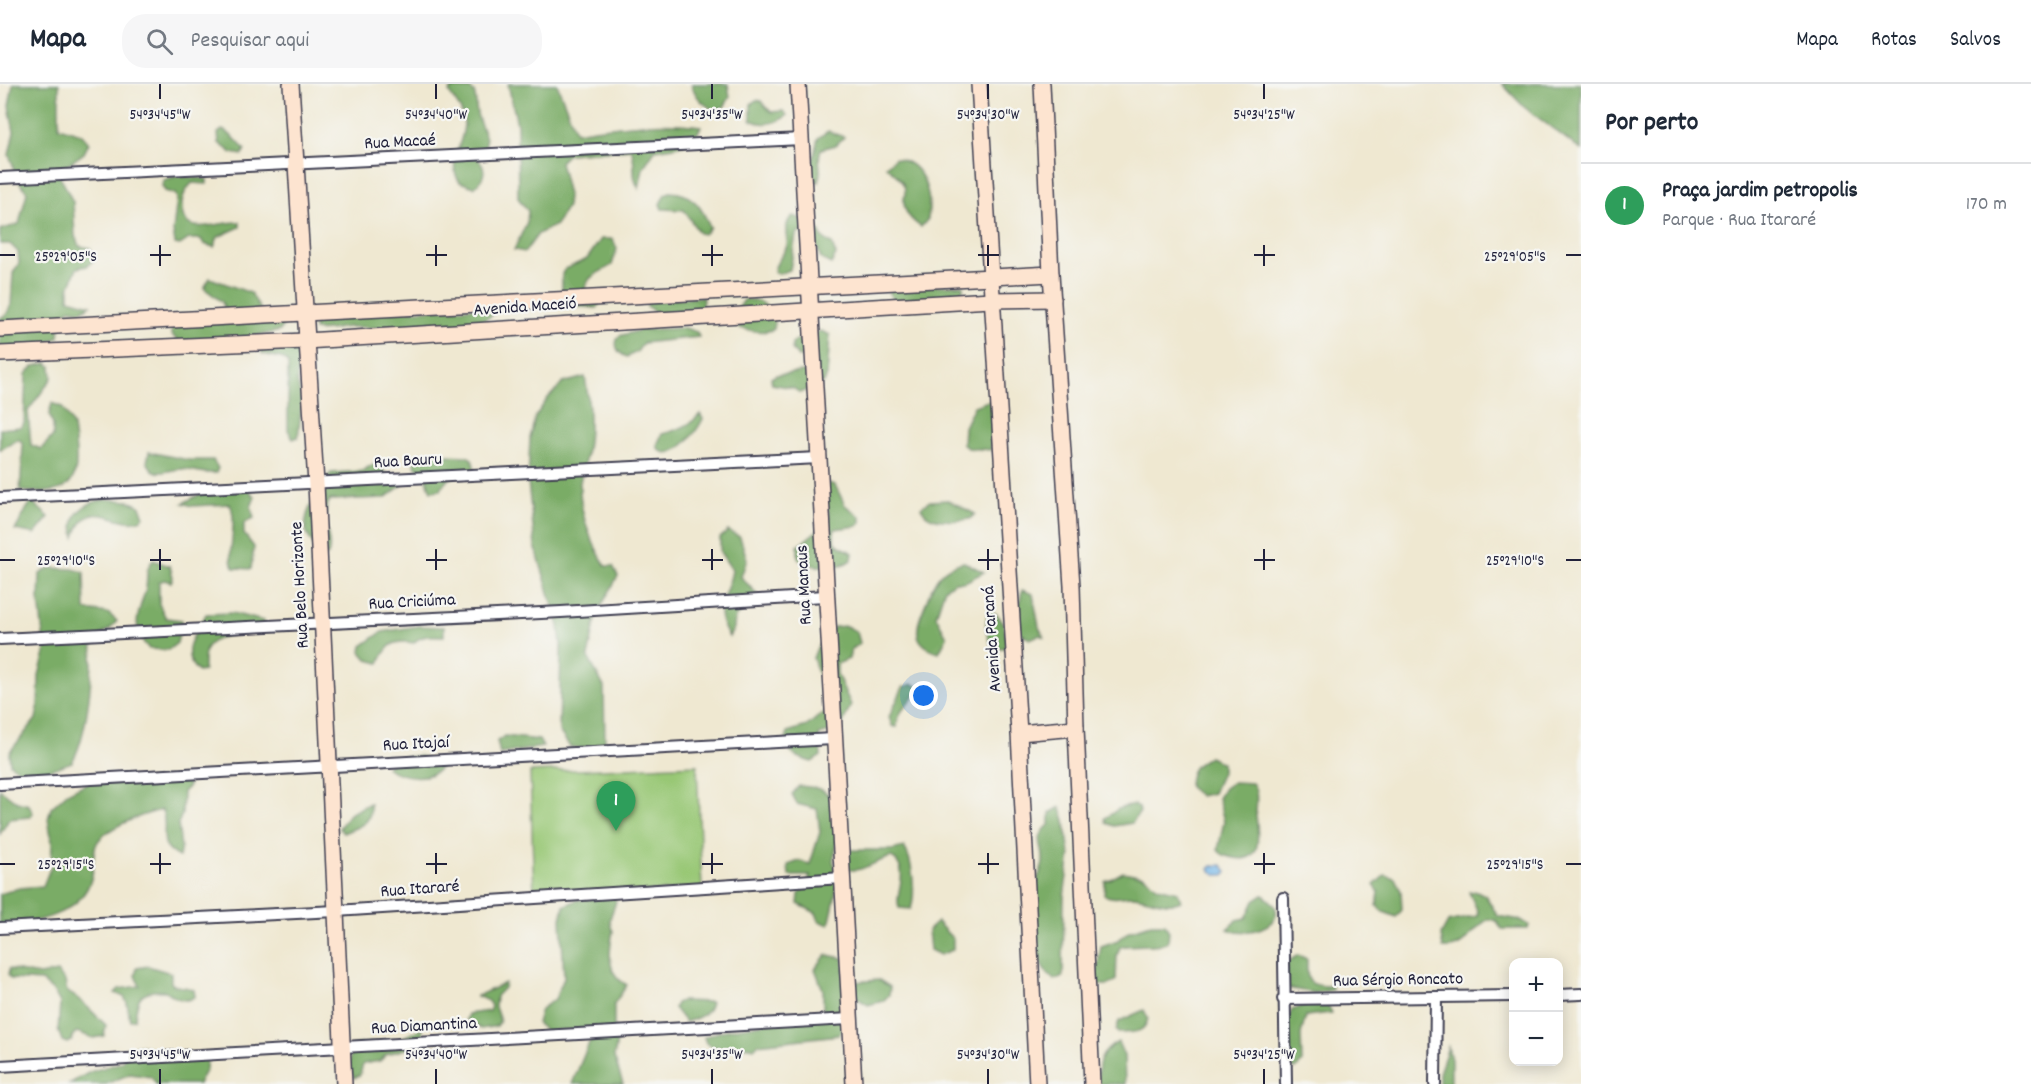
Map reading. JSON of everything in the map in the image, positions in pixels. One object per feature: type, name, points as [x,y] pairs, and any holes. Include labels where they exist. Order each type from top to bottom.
[{"type":"street","name":"Rua Belo Horizonte","points":[[291,84],[305,341],[316,484],[344,1084]]},
{"type":"street","name":"Rua Manaus","points":[[798,84],[854,1084]]},
{"type":"street","name":"Avenida Paraná","points":[[979,84],[989,278],[1019,733],[1037,1084]]},
{"type":"street","points":[[1042,84],[1051,274],[1072,586],[1092,1084]]},
{"type":"street","name":"Rua Macaé","points":[[0,178],[802,139]]},
{"type":"street","name":"Avenida Maceió","points":[[0,329],[1051,274]]},
{"type":"street","name":"Avenida Maceió","points":[[0,354],[305,341],[811,309],[1053,299]]},
{"type":"street","name":"Rua Bauru","points":[[0,498],[819,458]]},
{"type":"street","name":"Rua Criciúma","points":[[0,639],[825,596]]},
{"type":"street","points":[[1019,733],[1076,728]]},
{"type":"street","name":"Rua Itajaí","points":[[0,784],[833,739]]},
{"type":"street","name":"Rua Itararé","points":[[0,928],[336,911],[842,878]]},
{"type":"street","points":[[1283,898],[1286,1084]]},
{"type":"street","points":[[1563,995],[1581,994]]},
{"type":"street","name":"Rua Sérgio Roncato","points":[[1283,999],[1509,996]]},
{"type":"street","points":[[1435,1084],[1436,997]]},
{"type":"street","name":"Rua Diamantina","points":[[0,1066],[850,1019]]},
{"type":"green space","points":[[13,84],[59,84],[59,127],[81,134],[89,143],[84,153],[58,172],[73,202],[75,236],[79,246],[90,248],[96,258],[87,266],[77,268],[69,288],[69,299],[91,305],[81,311],[70,309],[61,315],[59,337],[40,347],[0,347],[0,318],[6,315],[11,305],[13,273],[19,263],[18,252],[10,244],[0,244],[0,230],[19,224],[27,192],[14,175],[9,155],[14,132],[9,106]]},
{"type":"green space","points":[[508,84],[557,84],[576,132],[638,124],[670,123],[701,126],[698,133],[683,145],[655,150],[643,168],[639,189],[635,179],[631,149],[568,154],[560,162],[568,195],[567,206],[556,225],[538,234],[525,252],[514,250],[527,222],[528,211],[518,198],[517,124]]},
{"type":"green space","points":[[691,84],[728,84],[730,97],[724,107],[714,110],[700,100]]},
{"type":"green space","points":[[1502,84],[1581,84],[1581,150],[1524,107]]},
{"type":"green space","points":[[453,88],[470,89],[474,92],[477,114],[486,138],[485,147],[477,158],[483,166],[484,173],[481,181],[474,187],[460,182],[454,168],[464,122],[449,92]]},
{"type":"green space","points":[[756,100],[761,101],[771,112],[783,111],[787,115],[770,123],[751,120],[751,104]]},
{"type":"green space","points":[[222,130],[245,150],[242,155],[232,153],[219,143],[218,133]]},
{"type":"green space","points":[[828,131],[844,137],[836,145],[821,149],[819,182],[808,179],[806,174],[813,159],[818,138]]},
{"type":"green space","points":[[895,158],[913,166],[924,181],[929,209],[928,219],[921,227],[906,212],[905,190],[902,182],[886,166]]},
{"type":"green space","points":[[177,176],[207,179],[207,184],[192,183],[184,195],[182,209],[184,218],[189,224],[205,226],[240,222],[240,227],[218,237],[214,247],[204,244],[201,239],[189,239],[180,245],[175,244],[173,231],[177,198],[175,194],[165,191],[162,186],[163,180]]},
{"type":"green space","points":[[670,192],[685,195],[696,203],[710,228],[704,234],[699,233],[684,210],[662,209],[660,204],[665,194]]},
{"type":"green space","points":[[793,216],[815,223],[822,237],[832,244],[836,255],[831,264],[821,259],[814,238],[800,231],[796,235],[790,270],[779,274],[774,272],[786,249],[787,226]]},
{"type":"green space","points":[[601,239],[613,239],[617,249],[612,265],[593,276],[585,288],[585,295],[600,303],[597,308],[574,306],[562,290],[562,274],[565,269],[587,259]]},
{"type":"green space","points":[[210,278],[251,293],[263,314],[284,322],[280,331],[246,338],[179,342],[171,334],[173,323],[226,313],[222,302],[204,288]]},
{"type":"green space","points":[[963,285],[963,290],[958,295],[894,301],[888,292],[890,287]]},
{"type":"green space","points":[[703,297],[702,308],[697,311],[655,313],[647,306],[647,301]]},
{"type":"green space","points":[[745,299],[758,301],[768,307],[774,316],[774,329],[753,331],[732,323],[731,317]]},
{"type":"green space","points":[[500,307],[489,317],[473,324],[453,328],[348,327],[326,331],[314,330],[314,321],[318,314]]},
{"type":"green space","points":[[685,328],[697,332],[699,337],[643,343],[637,352],[627,357],[617,348],[616,343],[619,336],[641,330]]},
{"type":"green space","points":[[821,331],[830,335],[827,375],[824,383],[800,393],[793,388],[772,384],[771,378],[776,375],[810,371],[810,356],[798,357],[792,349],[792,343],[807,334]]},
{"type":"green space","points":[[296,345],[299,357],[297,380],[302,403],[298,437],[293,439],[288,430],[288,364],[284,359],[263,354],[259,349]]},
{"type":"green space","points":[[47,363],[51,366],[52,378],[28,411],[31,445],[41,449],[53,436],[53,425],[49,414],[52,403],[62,407],[73,427],[75,472],[71,481],[54,491],[20,491],[23,445],[19,439],[0,450],[0,429],[21,427],[24,423],[26,374],[34,366]]},
{"type":"green space","points":[[585,377],[589,429],[580,494],[587,526],[595,547],[606,566],[613,566],[618,576],[597,614],[588,657],[604,687],[605,743],[589,749],[570,747],[559,731],[561,646],[559,626],[535,546],[528,482],[530,438],[535,417],[548,398],[563,383]]},
{"type":"green space","points":[[991,400],[993,415],[991,450],[967,448],[963,444],[964,427],[974,406]]},
{"type":"green space","points":[[700,414],[703,419],[685,444],[672,452],[665,453],[659,450],[657,445],[662,434],[688,425]]},
{"type":"green space","points":[[149,452],[189,460],[213,460],[218,468],[216,473],[182,469],[154,472],[147,462]]},
{"type":"green space","points":[[420,454],[467,456],[472,459],[475,470],[451,478],[441,490],[431,491],[425,475],[414,463],[415,457]]},
{"type":"green space","points":[[377,462],[388,476],[405,483],[385,498],[330,500],[325,515],[329,549],[328,555],[323,557],[307,535],[305,522],[310,506],[322,484],[331,473],[362,471]]},
{"type":"green space","points":[[823,482],[835,485],[845,505],[861,517],[858,526],[835,529],[836,542],[853,553],[852,559],[841,565],[817,566],[798,558],[798,546],[830,520]]},
{"type":"green space","points":[[248,489],[255,497],[251,507],[254,518],[244,523],[244,534],[254,547],[251,569],[234,568],[231,556],[233,520],[230,504],[192,506],[183,503],[200,494]]},
{"type":"green space","points":[[105,499],[129,501],[140,506],[144,517],[135,521],[126,521],[97,514],[89,516],[81,523],[75,537],[73,529],[76,516],[90,503]]},
{"type":"green space","points":[[948,500],[975,514],[970,519],[942,520],[929,516],[921,507],[930,501]]},
{"type":"green space","points":[[32,502],[49,517],[35,534],[15,530],[27,509]]},
{"type":"green space","points":[[728,531],[740,537],[747,559],[741,577],[757,594],[752,604],[735,617],[734,628],[729,637],[720,617],[732,570],[720,552],[720,538]]},
{"type":"green space","points":[[153,560],[170,566],[173,577],[171,582],[164,580],[159,582],[159,604],[166,618],[182,620],[177,643],[168,650],[149,649],[139,635],[138,614],[146,588],[147,572]]},
{"type":"green space","points":[[964,562],[984,572],[965,582],[955,582],[945,588],[936,616],[947,637],[939,652],[922,643],[919,637],[919,623],[936,580],[950,567]]},
{"type":"green space","points":[[49,568],[84,572],[85,610],[108,613],[117,621],[110,629],[93,640],[85,720],[82,736],[72,762],[40,772],[32,772],[17,769],[10,764],[9,753],[36,719],[39,675],[45,653],[39,600],[40,574]]},
{"type":"green space","points":[[1022,590],[1033,594],[1039,627],[1044,637],[1039,635],[1030,639],[1020,633],[1018,612]]},
{"type":"green space","points":[[989,611],[999,616],[1002,621],[1006,637],[1005,648],[994,648],[989,640],[986,625]]},
{"type":"green space","points":[[232,613],[264,621],[264,626],[211,643],[205,653],[204,671],[198,672],[189,657],[189,650],[190,643],[206,614]]},
{"type":"green space","points":[[419,626],[444,627],[444,636],[424,637],[414,643],[395,643],[388,648],[379,663],[368,660],[361,652],[362,646],[382,632]]},
{"type":"green space","points":[[846,626],[857,632],[860,643],[851,650],[849,659],[837,664],[837,674],[851,705],[840,729],[819,735],[821,756],[812,762],[792,753],[787,744],[787,732],[807,726],[825,711],[823,689],[813,658],[817,648],[834,627]]},
{"type":"green space","points":[[913,684],[919,687],[900,714],[897,727],[892,726],[889,717],[903,687]]},
{"type":"green space","points":[[505,736],[539,740],[543,747],[500,754],[497,741]]},
{"type":"green space","points":[[420,756],[441,767],[430,775],[415,776],[399,773],[386,767],[399,757]]},
{"type":"green space","points":[[1209,757],[1222,763],[1222,772],[1213,793],[1200,796],[1189,787],[1190,777],[1196,765]]},
{"type":"green space","points":[[697,765],[702,890],[534,895],[530,772]]},
{"type":"green space","points":[[184,776],[189,786],[183,792],[182,814],[178,824],[181,847],[179,857],[167,848],[162,810],[136,818],[108,832],[97,843],[92,876],[87,890],[67,909],[27,923],[0,926],[0,894],[19,888],[43,886],[51,866],[52,842],[48,819],[51,808],[67,793],[89,782],[112,784]]},
{"type":"green space","points":[[1233,782],[1252,783],[1256,794],[1257,846],[1255,852],[1244,859],[1225,856],[1218,850],[1224,821],[1218,798],[1224,788]]},
{"type":"green space","points":[[799,786],[824,791],[830,797],[836,811],[838,837],[833,860],[837,884],[829,925],[819,921],[816,913],[798,904],[799,894],[807,886],[810,876],[789,876],[788,865],[799,861],[810,864],[820,832],[817,809],[797,804],[792,794]]},
{"type":"green space","points":[[0,789],[17,802],[29,805],[33,813],[30,817],[9,819],[0,834]]},
{"type":"green space","points":[[370,803],[369,816],[364,824],[343,833],[339,828],[349,814]]},
{"type":"green space","points":[[1135,805],[1139,807],[1140,812],[1132,823],[1114,826],[1106,823],[1105,818],[1120,808]]},
{"type":"green space","points":[[1060,807],[1065,820],[1070,855],[1064,897],[1063,976],[1054,980],[1041,964],[1036,946],[1035,889],[1043,864],[1041,834],[1050,824],[1050,813]]},
{"type":"green space","points":[[904,847],[910,860],[913,877],[911,909],[899,908],[901,869],[892,857],[858,870],[846,869],[847,850],[892,850]]},
{"type":"green space","points":[[1123,872],[1144,876],[1158,887],[1178,892],[1181,901],[1170,903],[1133,896],[1115,898],[1104,895],[1105,882]]},
{"type":"green space","points":[[1385,875],[1395,878],[1401,891],[1402,910],[1396,917],[1377,906],[1379,892],[1374,885]]},
{"type":"green space","points":[[1477,891],[1485,895],[1498,916],[1521,920],[1529,925],[1528,929],[1502,929],[1497,921],[1489,919],[1458,946],[1443,948],[1441,935],[1448,922],[1477,916],[1478,912],[1469,892]]},
{"type":"green space","points":[[1263,895],[1273,903],[1276,911],[1275,919],[1260,929],[1238,931],[1227,929],[1237,920],[1246,918],[1254,901]]},
{"type":"green space","points":[[616,898],[610,917],[613,931],[610,954],[612,968],[615,975],[627,985],[614,1004],[614,1025],[618,1036],[614,1057],[623,1084],[572,1084],[591,1038],[585,1029],[546,1031],[537,1023],[541,1009],[555,999],[564,978],[561,919],[564,906],[577,900]]},
{"type":"green space","points":[[937,922],[953,939],[953,950],[940,955],[930,950],[928,930]]},
{"type":"green space","points":[[1151,924],[1165,924],[1169,932],[1168,941],[1160,944],[1120,947],[1117,955],[1116,980],[1109,985],[1099,985],[1096,977],[1101,946],[1118,940],[1129,931]]},
{"type":"green space","points":[[826,955],[844,958],[845,1009],[839,1035],[758,1044],[754,1048],[748,1046],[716,1047],[706,1043],[704,1037],[721,1031],[823,1013],[823,990],[815,969]]},
{"type":"green space","points":[[1298,955],[1307,959],[1308,978],[1312,984],[1331,986],[1333,990],[1315,993],[1287,988],[1287,962]]},
{"type":"green space","points":[[148,966],[171,973],[171,983],[194,990],[195,996],[184,1000],[166,991],[150,991],[139,1000],[135,1019],[130,1020],[124,997],[115,993],[119,989],[140,986],[135,976],[137,968]]},
{"type":"green space","points":[[9,969],[39,975],[57,972],[65,981],[67,992],[82,1002],[106,1025],[104,1036],[93,1038],[77,1032],[73,1035],[72,1041],[67,1043],[62,1041],[58,1030],[60,1003],[54,992],[41,981],[11,979],[8,975]]},
{"type":"green space","points":[[879,980],[890,987],[889,995],[883,1001],[868,1005],[854,996],[854,982]]},
{"type":"green space","points":[[505,983],[504,988],[496,996],[495,1007],[500,1021],[497,1026],[481,1029],[466,1020],[468,1014],[489,1011],[491,1006],[488,1001],[477,996]]},
{"type":"green space","points":[[681,1001],[711,1002],[705,1013],[685,1022],[674,1008],[676,1003]]},
{"type":"green space","points":[[1309,1003],[1328,1005],[1332,1013],[1306,1016],[1301,1034],[1302,1063],[1295,1069],[1288,1065],[1288,1018],[1292,1010]]},
{"type":"green space","points":[[1144,1010],[1148,1018],[1141,1030],[1118,1033],[1116,1030],[1119,1021]]},
{"type":"green space","points":[[422,1028],[423,1034],[413,1047],[387,1054],[380,1061],[363,1064],[360,1075],[354,1078],[350,1066],[352,1045],[396,1041]]},
{"type":"green space","points":[[1118,1042],[1124,1056],[1125,1084],[1099,1084],[1098,1071],[1103,1055]]},
{"type":"green space","points":[[137,1045],[149,1047],[159,1054],[207,1058],[206,1069],[198,1084],[156,1084],[151,1077],[130,1074],[106,1084],[69,1084],[90,1072],[122,1062],[127,1051]]},
{"type":"green space","points":[[1448,1047],[1451,1060],[1451,1084],[1439,1084],[1439,1073]]},
{"type":"water","points":[[1222,865],[1227,871],[1225,875],[1216,875],[1209,869],[1212,866]]},
{"type":"place","name":"Praça jardim petropolis","points":[[616,831]]}]
